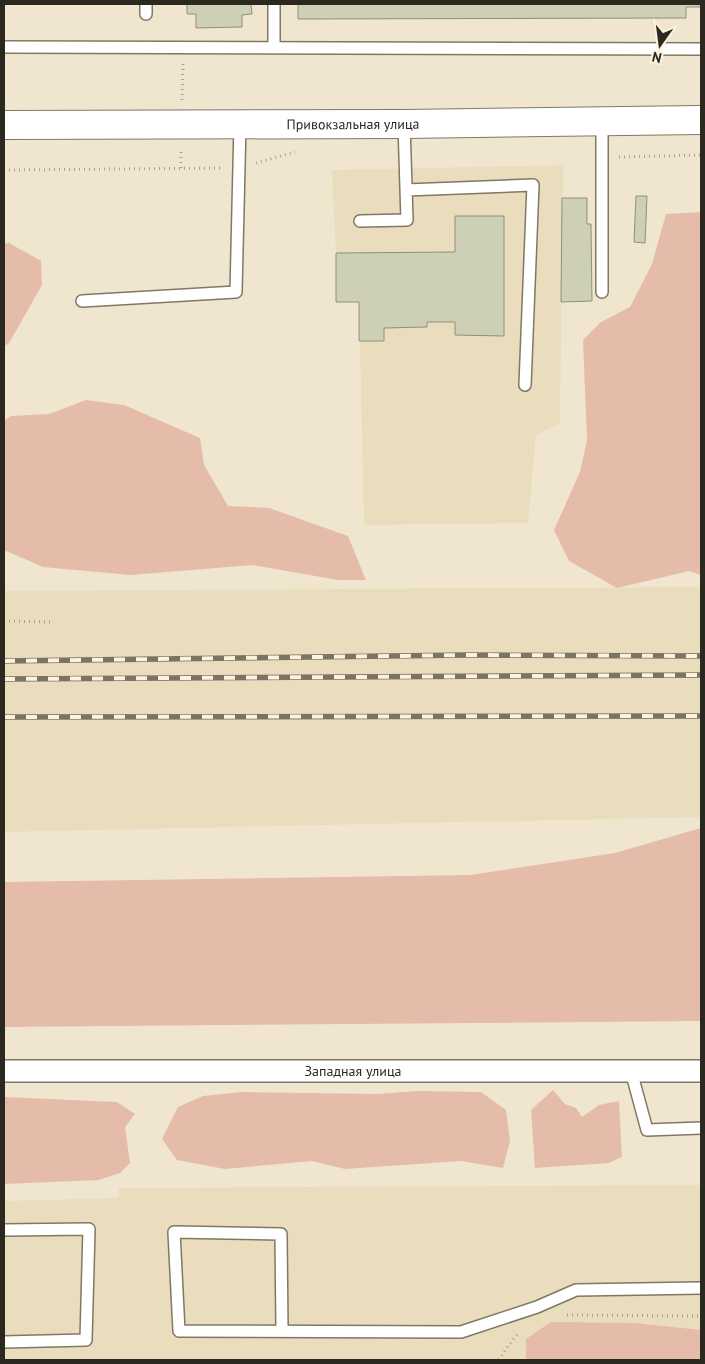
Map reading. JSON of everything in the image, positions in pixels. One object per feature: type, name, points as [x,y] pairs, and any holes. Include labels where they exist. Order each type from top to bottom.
[{"type":"main road","name":"Привокзальная улица","points":[[4,125],[404,124],[701,120]]},
{"type":"street","name":"Западная улица","points":[[4,1071],[701,1071]]},
{"type":"lane","points":[[274,4],[274,46]]},
{"type":"lane","points":[[4,47],[274,46],[701,49]]},
{"type":"lane","points":[[602,121],[602,292]]},
{"type":"lane","points":[[82,301],[236,292],[240,124]]},
{"type":"lane","points":[[360,221],[407,220],[404,124]]},
{"type":"lane","points":[[406,190],[533,185],[525,385]]},
{"type":"lane","points":[[631,1072],[647,1130],[701,1128]]},
{"type":"lane","points":[[4,1230],[88,1229],[86,1340],[4,1342]]},
{"type":"lane","points":[[282,1330],[281,1234],[174,1232],[179,1331],[461,1332],[537,1307],[576,1290],[701,1288]]},
{"type":"path","points":[[4,170],[238,168],[302,150]]},
{"type":"path","points":[[602,157],[701,155]]},
{"type":"path","points":[[4,621],[51,622]]},
{"type":"path","points":[[558,1315],[701,1316]]},
{"type":"path","points":[[499,1360],[520,1331]]},
{"type":"shaded area","points":[[563,165],[560,423],[536,435],[528,523],[364,525],[359,302],[336,302],[332,170]]},
{"type":"shaded area","points":[[701,212],[701,575],[689,571],[617,588],[569,561],[554,530],[580,472],[587,440],[583,340],[601,322],[630,307],[652,264],[666,214]]},
{"type":"shaded area","points":[[9,243],[41,261],[42,285],[9,343],[4,346],[4,244]]},
{"type":"shaded area","points":[[86,400],[124,405],[200,438],[204,465],[228,506],[269,508],[348,536],[366,580],[338,580],[253,565],[130,575],[43,567],[4,550],[4,421],[11,416],[49,414]]},
{"type":"shaded area","points":[[701,587],[701,817],[4,832],[4,591]]},
{"type":"shaded area","points":[[701,828],[701,1021],[4,1027],[4,882],[470,875],[615,853]]},
{"type":"shaded area","points":[[553,1090],[565,1104],[576,1108],[582,1117],[599,1105],[619,1101],[622,1157],[609,1163],[535,1168],[531,1110]]},
{"type":"shaded area","points":[[418,1091],[481,1092],[506,1110],[510,1141],[503,1168],[461,1161],[345,1169],[312,1161],[225,1169],[177,1160],[162,1139],[178,1107],[203,1096],[242,1092],[377,1094]]},
{"type":"shaded area","points":[[4,1097],[117,1102],[135,1114],[125,1127],[130,1163],[120,1173],[99,1180],[4,1184]]},
{"type":"shaded area","points":[[701,1185],[701,1360],[4,1360],[4,1201],[118,1198],[119,1188]]},
{"type":"shaded area","points":[[551,1322],[635,1323],[701,1330],[701,1360],[526,1359],[526,1339]]},
{"type":"building","points":[[187,4],[251,4],[252,14],[242,15],[242,27],[196,28],[196,14],[187,14]]},
{"type":"building","points":[[298,4],[701,4],[701,7],[686,7],[686,18],[298,19]]},
{"type":"building","points":[[636,196],[647,196],[645,243],[634,242]]},
{"type":"building","points":[[562,198],[587,198],[587,224],[591,224],[592,301],[561,302]]},
{"type":"building","points":[[455,216],[504,216],[504,336],[455,335],[455,322],[427,322],[427,327],[384,328],[384,341],[359,341],[359,302],[336,302],[336,253],[455,252]]},
{"type":"railway","points":[[4,661],[468,655],[701,656]]},
{"type":"railway","points":[[4,679],[701,675]]},
{"type":"railway","points":[[4,717],[701,716]]}]
